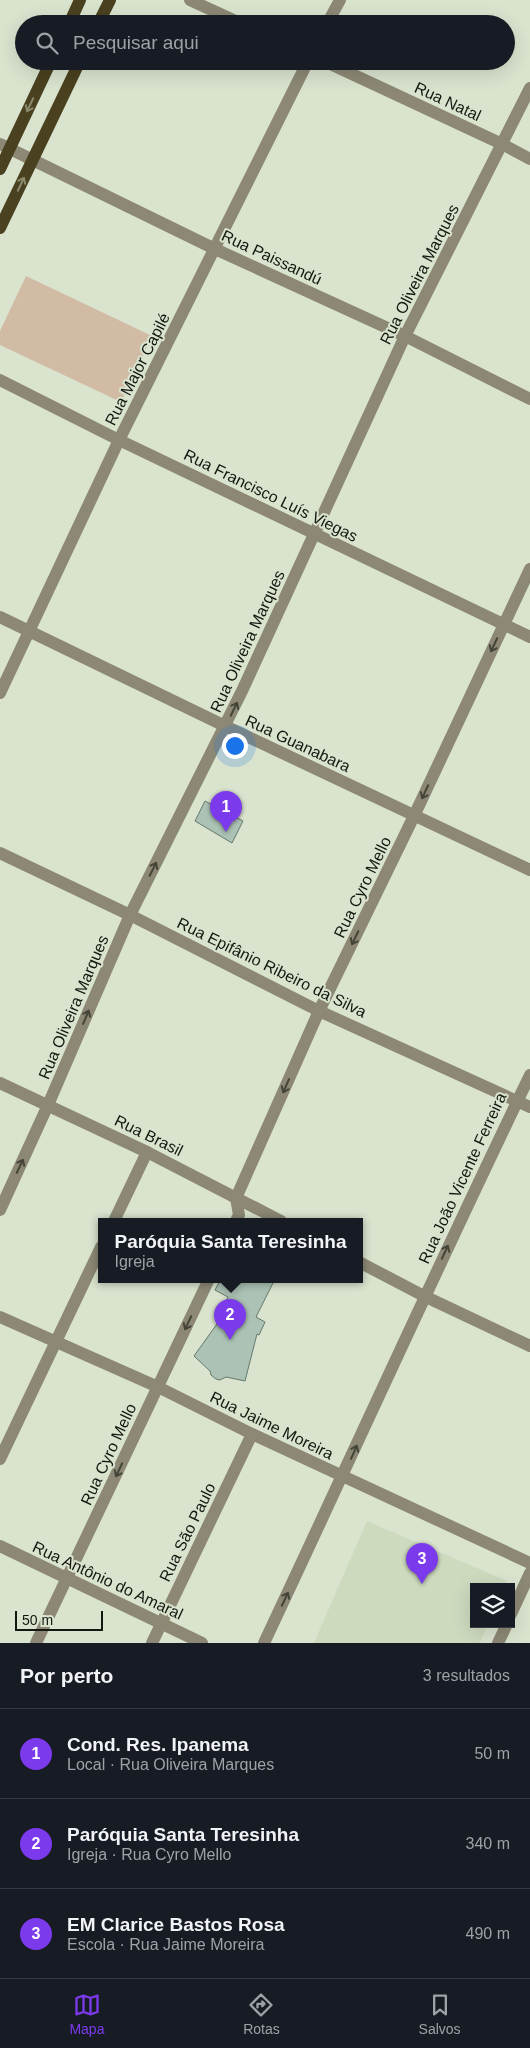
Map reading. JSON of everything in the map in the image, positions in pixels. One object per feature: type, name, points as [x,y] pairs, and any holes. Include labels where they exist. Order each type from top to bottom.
[{"type":"main road","points":[[73,15],[80,0]]},
{"type":"main road","points":[[102,15],[110,0]]},
{"type":"main road","points":[[0,169],[5,146],[46,70]]},
{"type":"main road","points":[[0,228],[76,70]]},
{"type":"street","points":[[190,0],[222,15]]},
{"type":"street","points":[[332,15],[340,0]]},
{"type":"street","name":"Rua Major Capilé","points":[[0,694],[119,440],[304,70]]},
{"type":"street","name":"Rua Natal","points":[[343,70],[530,159]]},
{"type":"street","name":"Rua Oliveira Marques","points":[[0,1210],[48,1106],[130,915],[225,726],[405,336],[530,88]]},
{"type":"street","name":"Rua Paissandú","points":[[5,146],[215,249],[405,336],[530,399]]},
{"type":"street","name":"Rua Francisco Luís Viegas","points":[[0,380],[119,440],[530,637]]},
{"type":"street","name":"Rua Cyro Mello","points":[[238,1218],[239,1215],[236,1198],[319,1011],[414,816],[530,569]]},
{"type":"street","name":"Rua Guanabara","points":[[0,617],[530,870]]},
{"type":"street","name":"Rua Epifânio Ribeiro da Silva","points":[[0,853],[130,915],[319,1011],[530,1108]]},
{"type":"street","name":"Rua João Vicente Ferreira","points":[[264,1643],[343,1476],[424,1296],[530,1074]]},
{"type":"street","name":"Rua Brasil","points":[[0,1083],[147,1152],[275,1218]]},
{"type":"street","points":[[115,1218],[147,1152]]},
{"type":"street","points":[[0,1459],[98,1253]]},
{"type":"street","points":[[363,1264],[424,1296],[530,1346]]},
{"type":"street","name":"Rua Cyro Mello","points":[[36,1643],[207,1283]]},
{"type":"street","name":"Rua Jaime Moreira","points":[[0,1317],[158,1387],[252,1434],[530,1563]]},
{"type":"street","name":"Rua São Paulo","points":[[152,1643],[252,1434]]},
{"type":"street","name":"Rua Antônio do Amaral","points":[[0,1546],[67,1580],[202,1643]]},
{"type":"street","points":[[515,1605],[530,1573]]},
{"type":"street","points":[[498,1643],[505,1628]]},
{"type":"shaded area","points":[[26,276],[152,336],[121,402],[0,345],[0,331]]},
{"type":"shaded area","points":[[367,1521],[507,1581],[506,1583],[470,1583],[470,1628],[486,1628],[480,1643],[314,1643]]},
{"type":"building","points":[[205,801],[243,821],[232,843],[195,821]]},
{"type":"building","points":[[219,1283],[273,1283],[256,1317],[265,1322],[259,1335],[257,1334],[245,1381],[226,1377],[220,1380],[216,1379],[194,1356],[222,1317],[219,1316],[228,1297],[215,1290]]},
{"type":"place","name":"Cond. Res. Ipanema","points":[[226,832]]},
{"type":"place","name":"Paróquia Santa Teresinha","points":[[230,1340]]},
{"type":"place","name":"EM Clarice Bastos Rosa","points":[[422,1584]]}]
